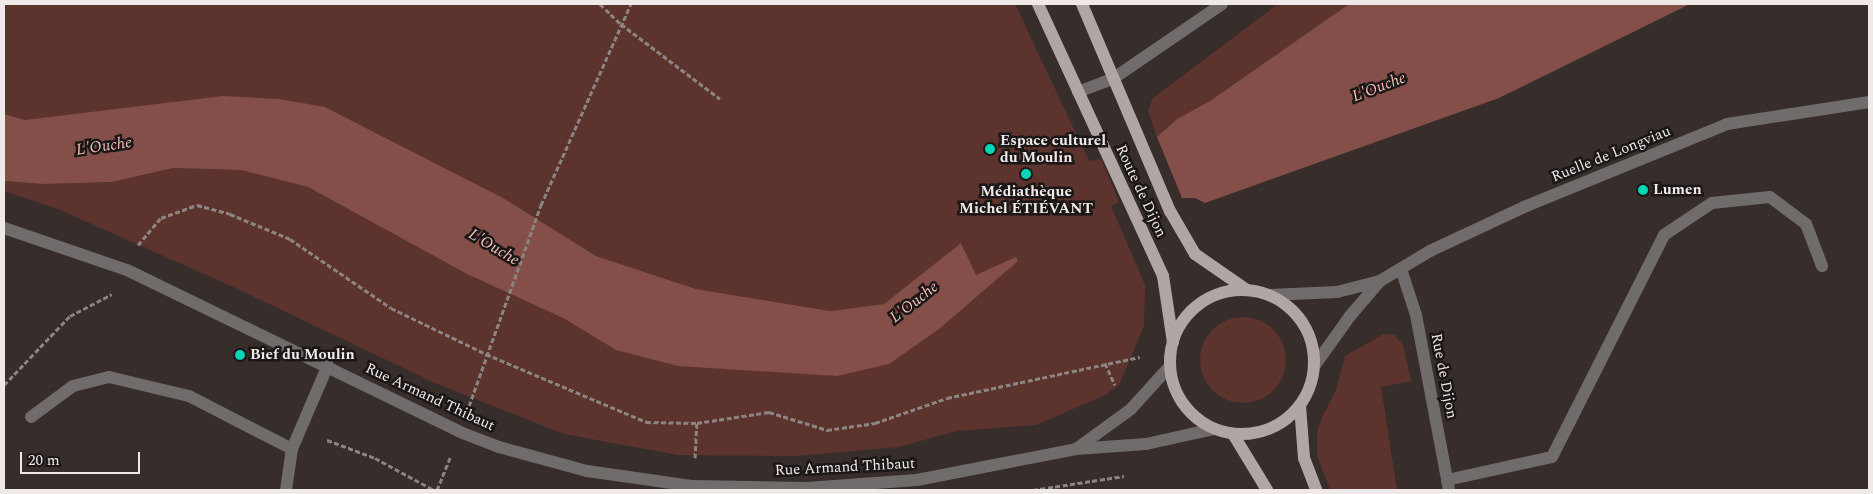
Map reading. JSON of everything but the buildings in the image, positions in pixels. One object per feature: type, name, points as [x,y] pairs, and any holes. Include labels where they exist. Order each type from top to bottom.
[{"type":"main road","name":"Route de Dijon","points":[[1038,4],[1163,276],[1172,347]]},
{"type":"main road","name":"Route de Dijon","points":[[1082,4],[1170,210],[1194,254],[1247,290]]},
{"type":"main road","points":[[1247,290],[1269,295],[1289,307],[1304,324],[1312,344],[1315,365],[1310,386],[1300,406],[1287,420],[1270,429],[1233,434],[1214,428],[1197,419],[1183,404],[1174,386],[1170,366],[1172,347],[1184,320],[1201,303],[1223,293],[1247,290]]},
{"type":"main road","points":[[1300,406],[1304,458],[1316,490]]},
{"type":"main road","points":[[1233,434],[1267,490]]},
{"type":"street","points":[[1078,92],[1114,78],[1222,4]]},
{"type":"street","name":"Ruelle de Longviau","points":[[1269,295],[1337,292],[1380,281],[1430,251],[1524,208],[1727,124],[1869,102]]},
{"type":"street","points":[[1448,485],[1552,457],[1664,235],[1712,203],[1770,197],[1806,224],[1822,266]]},
{"type":"street","name":"Rue Armand Thibaut","points":[[4,228],[126,270],[328,366],[460,432],[498,447],[586,471],[694,486],[807,489],[917,480],[1076,449],[1146,444],[1214,428]]},
{"type":"street","name":"Rue de Dijon","points":[[1401,269],[1416,315],[1448,485]]},
{"type":"street","name":"Ruelle de Longviau","points":[[1315,365],[1350,316],[1380,281]]},
{"type":"street","points":[[286,490],[292,449],[302,421],[328,366]]},
{"type":"street","name":"Rue Armand Thibaut","points":[[1076,449],[1131,408],[1170,366]]},
{"type":"street","points":[[31,417],[73,386],[109,377],[189,396],[292,449]]},
{"type":"path","points":[[600,4],[621,24],[720,99]]},
{"type":"path","points":[[302,421],[330,443],[375,458],[436,490],[460,432],[500,313],[541,205],[631,4]]},
{"type":"path","points":[[4,385],[70,316],[110,296],[126,270],[140,239],[161,218],[197,206],[230,214],[290,239],[391,308],[486,354],[646,422],[697,423],[769,412],[827,430],[875,422],[948,398],[1172,347]]},
{"type":"path","points":[[1105,363],[1116,389]]},
{"type":"path","points":[[1033,490],[1131,475]]},
{"type":"shaded area","points":[[4,4],[1015,4],[1089,161],[1101,159],[1119,202],[1111,206],[1145,285],[1144,326],[1119,385],[1105,395],[1036,425],[956,431],[899,447],[795,456],[678,455],[564,434],[435,383],[238,289],[58,209],[4,191],[4,181],[42,184],[112,182],[173,168],[241,170],[308,187],[467,274],[565,319],[765,369],[837,376],[1015,258],[976,276],[961,243],[884,304],[830,311],[696,289],[596,256],[503,198],[325,107],[91,114],[25,120],[4,114]]},
{"type":"shaded area","points":[[1278,4],[1349,4],[1210,101],[1177,119],[1157,137],[1148,111],[1153,98]]},
{"type":"shaded area","points":[[1243,317],[1259,320],[1267,324],[1279,336],[1283,344],[1286,360],[1283,376],[1279,384],[1267,396],[1259,400],[1243,403],[1227,400],[1219,396],[1207,384],[1203,376],[1200,360],[1203,344],[1207,336],[1219,324],[1227,320]]},
{"type":"shaded area","points":[[1384,334],[1394,335],[1403,345],[1411,381],[1381,387],[1397,490],[1330,490],[1317,455],[1317,432],[1323,415],[1336,391],[1345,356]]},
{"type":"water","name":"L'Ouche","points":[[1349,4],[1690,4],[1499,98],[1205,203],[1195,198],[1182,198],[1157,137],[1177,119],[1210,101]]},
{"type":"water","name":"L'Ouche","points":[[223,96],[279,99],[325,107],[503,198],[596,256],[696,289],[830,311],[884,304],[961,243],[976,275],[1016,257],[1018,261],[939,329],[889,364],[837,376],[678,366],[616,350],[565,319],[467,274],[308,187],[241,170],[173,168],[112,182],[42,184],[4,181],[4,114],[25,120]]},
{"type":"place","name":"Espace culturel du Moulin","points":[[990,149]]},
{"type":"place","name":"Médiathèque Michel ÉTIÉVANT","points":[[1026,174]]},
{"type":"place","name":"Lumen","points":[[1643,190]]},
{"type":"place","name":"Bief du Moulin","points":[[240,355]]}]
